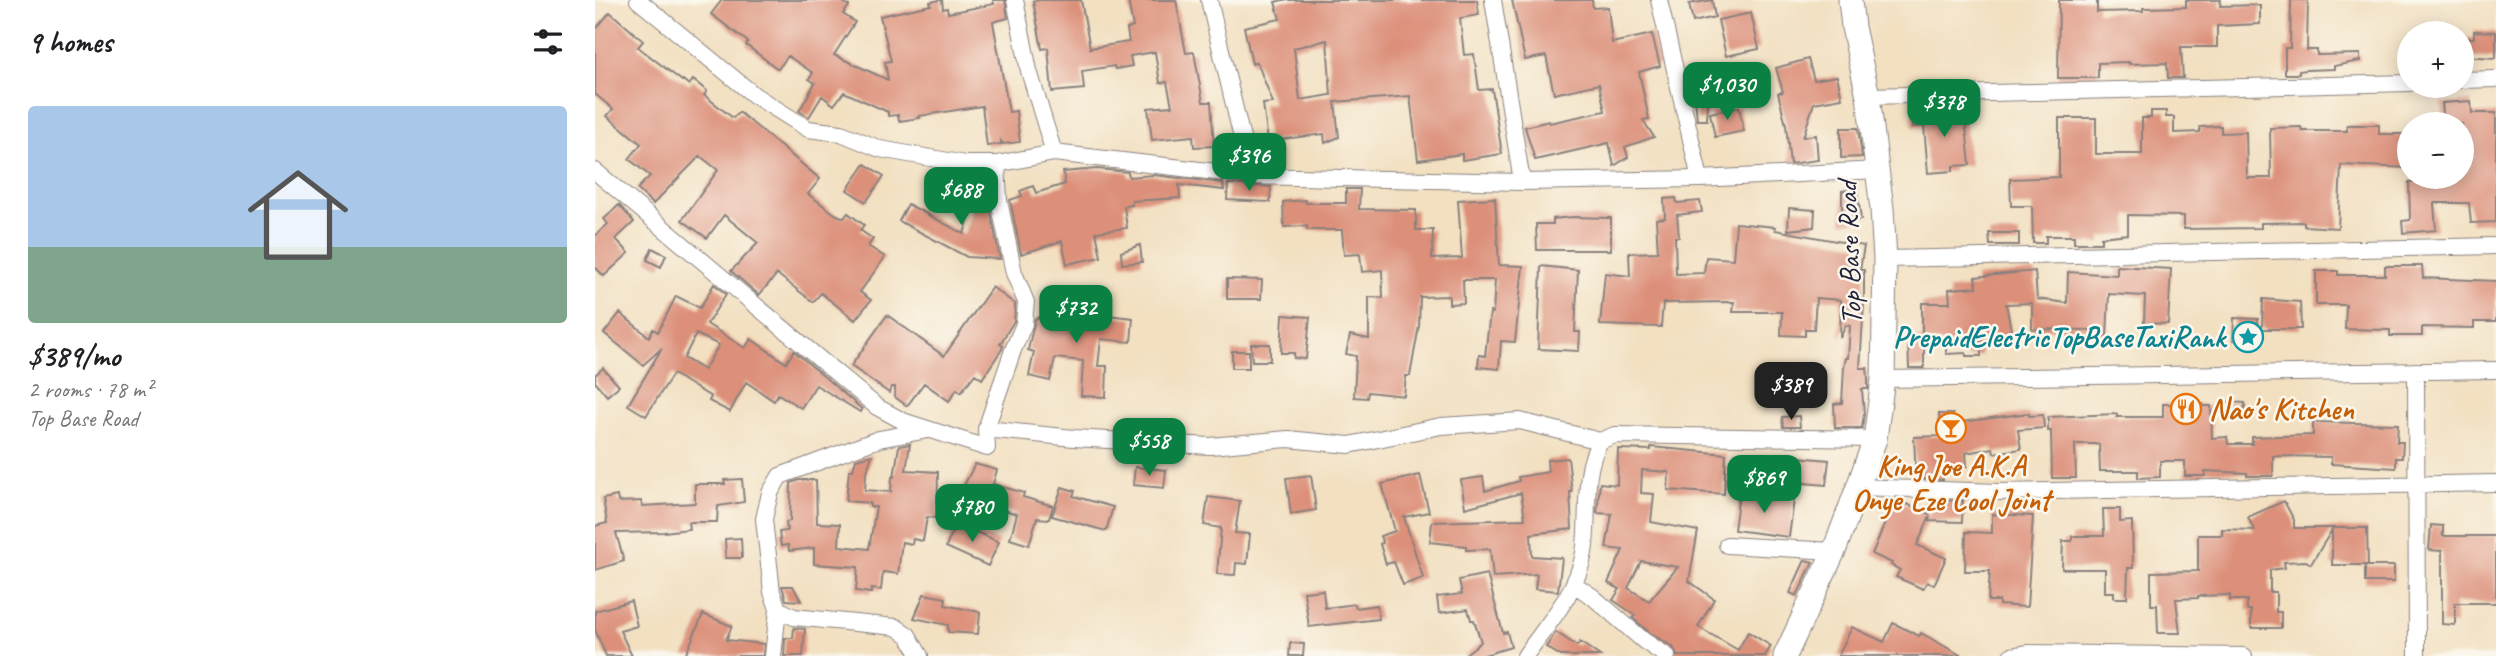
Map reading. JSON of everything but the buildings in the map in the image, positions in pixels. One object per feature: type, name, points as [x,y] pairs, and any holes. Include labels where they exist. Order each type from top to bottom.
[{"type":"street","points":[[638,0],[754,95],[809,130],[841,133],[880,149],[965,164],[997,164],[1054,153],[1251,176],[1522,182],[1878,170]]},
{"type":"street","points":[[1015,0],[1029,71],[1054,153]]},
{"type":"street","points":[[1209,0],[1251,176]]},
{"type":"street","points":[[1493,0],[1522,182]]},
{"type":"street","points":[[1659,0],[1700,178]]},
{"type":"street","name":"Top Base Road","points":[[1785,656],[1835,551],[1875,439],[1883,379],[1885,259],[1878,170],[1868,96],[1850,0]]},
{"type":"street","points":[[2474,80],[2496,79]]},
{"type":"street","points":[[1868,96],[2397,83]]},
{"type":"street","points":[[595,171],[877,407],[903,421],[987,448],[986,429],[1024,324],[1026,302],[1014,274],[999,201],[997,164]]},
{"type":"street","points":[[1885,259],[2496,246]]},
{"type":"street","points":[[1883,379],[2496,370]]},
{"type":"street","points":[[2416,371],[2417,656]]},
{"type":"street","points":[[986,429],[1074,438],[1210,446],[1287,439],[1349,445],[1441,426],[1520,421],[1600,441],[1615,436],[1875,439]]},
{"type":"street","points":[[773,656],[778,609],[772,592],[764,519],[770,493],[780,476],[879,439],[931,429]]},
{"type":"street","points":[[1525,656],[1557,614],[1574,585],[1584,553],[1587,499],[1594,452],[1600,441]]},
{"type":"street","points":[[1858,487],[1998,492],[2496,484]]},
{"type":"street","points":[[1727,545],[1835,551]]},
{"type":"street","points":[[1574,585],[1667,656]]},
{"type":"street","points":[[778,609],[794,617],[896,627],[908,635],[920,656]]},
{"type":"street","points":[[2011,656],[2029,653],[2243,656]]},
{"type":"place","name":"PrepaidElectricTopBaseTaxiRank","points":[[2248,337]]},
{"type":"place","name":"Nao's Kitchen","points":[[2186,409]]},
{"type":"place","name":"King Joe A.K.A Onye Eze Cool Joint","points":[[1951,428]]}]
